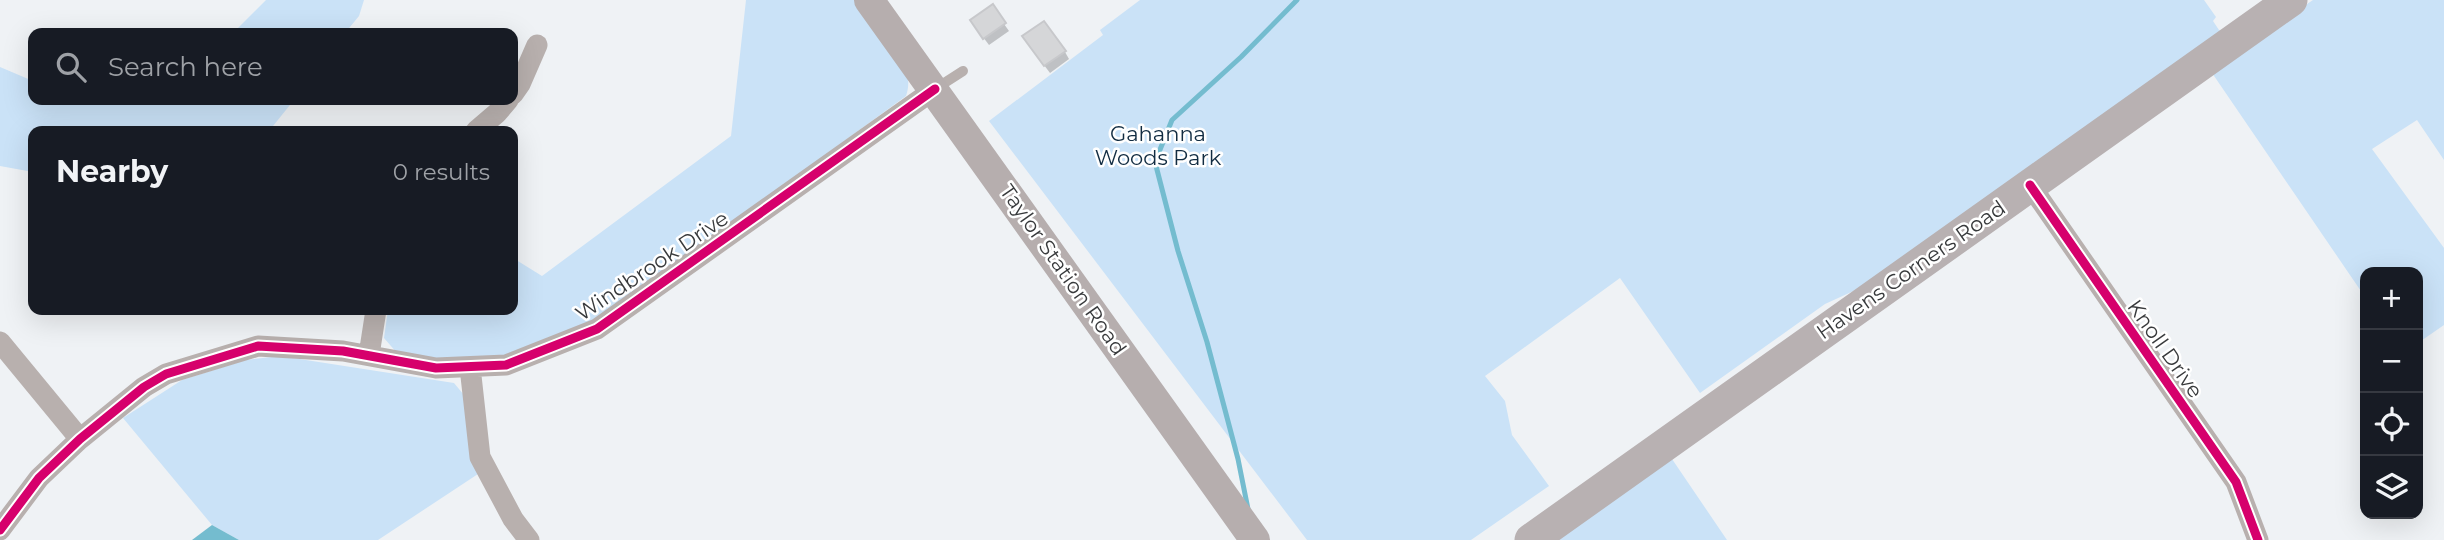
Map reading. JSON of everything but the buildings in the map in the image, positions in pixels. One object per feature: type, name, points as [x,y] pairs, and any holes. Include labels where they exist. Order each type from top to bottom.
[{"type":"main road","name":"Taylor Station Road","points":[[869,0],[1255,540]]},
{"type":"main road","name":"Havens Corners Road","points":[[1550,535],[2030,185],[2291,0]]},
{"type":"street","points":[[518,87],[537,46]]},
{"type":"street","name":"Windbrook Drive","points":[[0,530],[39,478],[80,439],[144,387],[166,374],[258,346],[343,351],[436,368],[506,365],[597,329],[935,89]]},
{"type":"street","points":[[482,126],[504,105]]},
{"type":"street","name":"Knoll Drive","points":[[2030,185],[2236,482],[2258,540]]},
{"type":"street","points":[[369,355],[375,315]]},
{"type":"street","points":[[0,342],[80,439]]},
{"type":"street","points":[[470,367],[480,457],[513,519],[529,540]]},
{"type":"lane","points":[[935,89],[962,71]]},
{"type":"green space","points":[[266,0],[364,0],[359,16],[349,28],[238,28]]},
{"type":"green space","points":[[746,0],[860,0],[902,58],[907,71],[906,96],[669,269],[586,325],[505,357],[442,360],[397,353],[384,338],[387,315],[518,315],[518,261],[542,276],[731,136]]},
{"type":"green space","name":"Gahanna Woods Park","points":[[1140,0],[2204,0],[2216,17],[2213,21],[2219,30],[2230,32],[1893,273],[1825,304],[1700,393],[1620,278],[1485,376],[1505,401],[1512,435],[1549,486],[1471,540],[1307,540],[989,121],[1103,35],[1100,30]]},
{"type":"green space","points":[[2313,0],[2444,0],[2444,160],[2417,120],[2372,149],[2444,248],[2444,325],[2423,340],[2423,267],[2360,267],[2360,290],[2210,70]]},
{"type":"green space","points":[[0,67],[28,79],[28,105],[290,105],[273,126],[28,126],[28,171],[0,166]]},
{"type":"green space","points":[[280,356],[454,383],[464,395],[478,474],[378,540],[239,540],[212,525],[123,418],[182,380],[246,360]]},
{"type":"green space","points":[[1672,459],[1727,540],[1557,540]]},
{"type":"water","points":[[212,525],[239,540],[192,540]]},
{"type":"waterway","points":[[1248,509],[1238,459],[1207,342],[1178,251],[1155,162],[1172,120],[1241,57],[1297,0]]},
{"type":"cycle path","points":[[0,530],[39,478],[80,439],[144,387],[166,374],[258,346],[343,351],[436,368],[506,365],[597,329],[935,89]]},
{"type":"cycle path","points":[[2030,185],[2236,482],[2258,540]]}]
